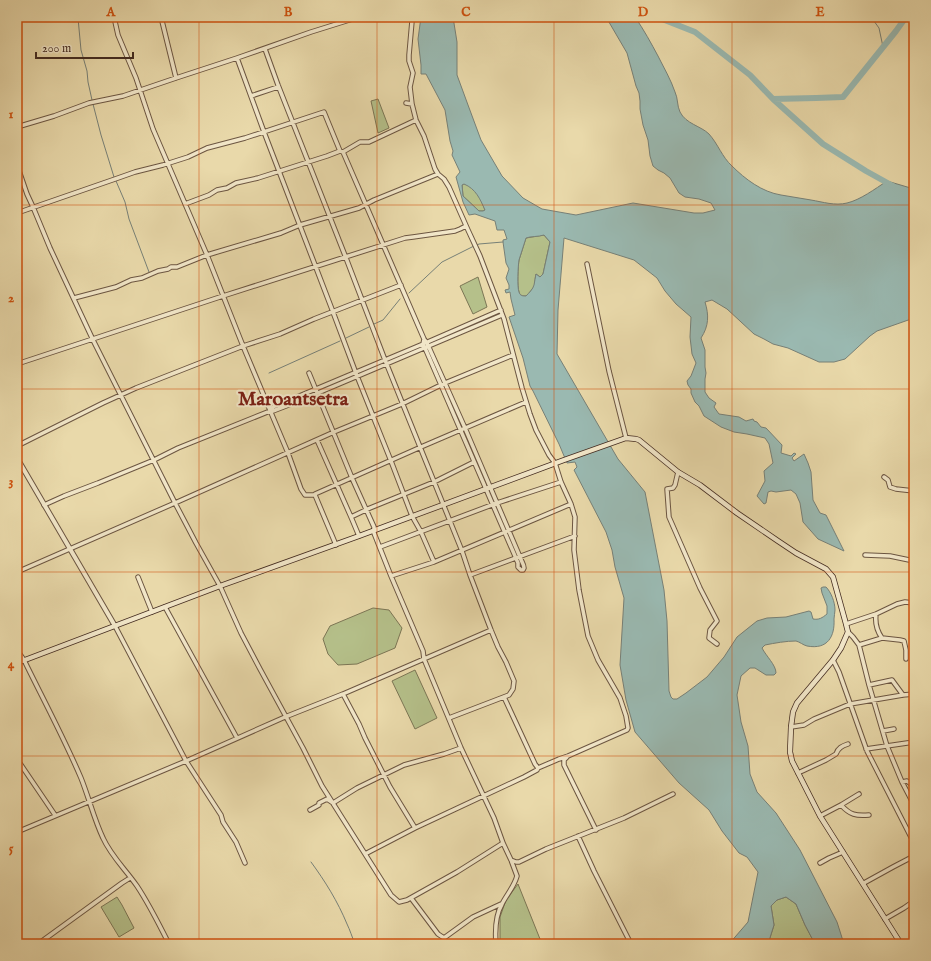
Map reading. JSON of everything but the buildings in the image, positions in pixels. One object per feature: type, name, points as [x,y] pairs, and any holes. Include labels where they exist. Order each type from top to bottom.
[{"type":"main road","points":[[17,663],[220,586],[336,545],[555,463],[626,438],[636,439],[678,472],[700,485],[796,553],[826,569],[833,577],[848,632],[841,648],[833,660],[797,703],[793,712],[790,752],[792,761],[820,816],[864,883],[901,944]]},
{"type":"street","points":[[114,17],[118,35],[153,129],[207,255],[305,495],[315,494],[337,485],[526,402]]},
{"type":"street","points":[[161,17],[176,78]]},
{"type":"street","points":[[17,127],[54,116],[89,103],[140,91],[359,17]]},
{"type":"street","points":[[365,854],[415,828],[524,777],[534,772],[538,768],[627,730],[628,728],[620,698],[598,660],[588,636],[579,590],[574,550],[575,517],[571,504],[561,482],[555,463],[549,455],[536,430],[526,402],[501,310],[474,243],[449,187],[444,179],[438,174],[424,136],[416,120],[410,87],[413,73],[409,61],[412,21]]},
{"type":"street","points":[[265,49],[278,87],[346,258],[385,362],[450,520],[491,630],[514,681],[512,692],[509,695],[449,718]]},
{"type":"street","points":[[237,58],[356,374],[412,516],[422,532],[434,562]]},
{"type":"street","points":[[251,96],[278,87]]},
{"type":"street","points":[[406,103],[412,104]]},
{"type":"street","points":[[17,213],[124,176],[188,157],[207,148],[264,132],[324,112],[426,344],[465,428],[506,531],[519,569],[523,570],[524,567],[520,557],[506,531]]},
{"type":"street","points":[[185,204],[236,183],[258,178],[327,156],[360,142],[369,142],[416,120]]},
{"type":"street","points":[[17,165],[27,194],[50,248],[93,340],[175,503],[220,586],[241,633],[322,786],[391,894],[400,902],[411,898],[503,843]]},
{"type":"street","points":[[74,298],[142,278],[171,267],[177,267],[207,255],[281,233],[300,225],[359,208],[374,200],[438,174]]},
{"type":"street","points":[[17,364],[223,296],[413,236],[455,231],[466,226]]},
{"type":"street","points":[[587,264],[607,365],[626,438]]},
{"type":"street","points":[[17,446],[103,402],[180,370],[243,346],[280,334],[314,319],[401,286]]},
{"type":"street","points":[[44,505],[154,460],[178,448],[270,411],[273,412],[317,391],[501,310]]},
{"type":"street","points":[[426,344],[502,315]]},
{"type":"street","points":[[426,344],[440,385],[474,462],[488,488]]},
{"type":"street","points":[[17,572],[288,454],[334,432],[373,417],[440,385],[513,355]]},
{"type":"street","points":[[310,373],[374,530],[391,576],[423,651],[424,659],[461,748],[494,818],[517,876],[497,916],[496,944]]},
{"type":"street","points":[[316,440],[337,485],[358,536]]},
{"type":"street","points":[[17,458],[115,626],[186,761],[236,841],[245,863]]},
{"type":"street","points":[[351,517],[434,482],[474,462]]},
{"type":"street","points":[[678,472],[675,486],[667,489],[669,517],[700,588],[718,621],[710,630],[709,638],[717,644]]},
{"type":"street","points":[[884,477],[888,480],[890,487],[896,489],[914,490]]},
{"type":"street","points":[[380,547],[450,520],[561,482]]},
{"type":"street","points":[[315,494],[336,545]]},
{"type":"street","points":[[391,576],[462,551],[571,504]]},
{"type":"street","points":[[470,575],[575,536]]},
{"type":"street","points":[[866,555],[890,556],[914,561]]},
{"type":"street","points":[[138,577],[152,612]]},
{"type":"street","points":[[846,624],[876,614],[897,604],[905,602],[914,603]]},
{"type":"street","points":[[165,607],[237,738]]},
{"type":"street","points":[[876,614],[876,624],[882,638]]},
{"type":"street","points":[[17,832],[491,630]]},
{"type":"street","points":[[848,632],[859,645],[887,746],[902,782],[914,805]]},
{"type":"street","points":[[859,645],[882,638],[904,641],[906,659]]},
{"type":"street","points":[[17,650],[24,660],[78,771],[103,838],[137,886],[169,944]]},
{"type":"street","points":[[833,660],[839,672],[866,749],[914,842]]},
{"type":"street","points":[[869,685],[892,680],[903,695]]},
{"type":"street","points":[[343,694],[390,787],[415,828]]},
{"type":"street","points":[[792,727],[804,725],[814,719],[850,704],[914,694]]},
{"type":"street","points":[[504,697],[538,768]]},
{"type":"street","points":[[882,731],[894,729]]},
{"type":"street","points":[[866,749],[914,742]]},
{"type":"street","points":[[798,773],[826,760],[836,754],[840,747],[848,744]]},
{"type":"street","points":[[333,803],[357,788],[404,765],[461,748]]},
{"type":"street","points":[[568,756],[564,760],[564,765],[596,830]]},
{"type":"street","points":[[17,759],[55,815]]},
{"type":"street","points":[[902,782],[906,781],[913,786]]},
{"type":"street","points":[[511,860],[519,862],[624,818],[672,794]]},
{"type":"street","points":[[820,816],[859,794]]},
{"type":"street","points":[[310,810],[327,799],[333,803]]},
{"type":"street","points":[[841,805],[854,815],[869,814]]},
{"type":"street","points":[[578,836],[631,944]]},
{"type":"street","points":[[820,863],[843,852]]},
{"type":"street","points":[[864,883],[914,856]]},
{"type":"street","points":[[38,944],[130,878]]},
{"type":"street","points":[[411,898],[438,934],[444,938],[471,918],[502,904]]},
{"type":"street","points":[[885,919],[914,901]]},
{"type":"green space","points":[[378,99],[389,128],[378,133],[371,101]]},
{"type":"green space","points":[[462,184],[467,184],[474,189],[485,210],[479,211],[463,196]]},
{"type":"green space","points":[[544,235],[550,242],[543,274],[540,277],[536,274],[535,285],[526,296],[522,296],[518,289],[518,267],[526,238]]},
{"type":"green space","points":[[478,277],[487,307],[473,314],[460,286]]},
{"type":"green space","points":[[373,608],[389,610],[402,628],[395,648],[357,664],[338,665],[328,654],[323,639],[330,626]]},
{"type":"green space","points":[[415,670],[437,718],[415,729],[392,681]]},
{"type":"green space","points":[[518,884],[542,944],[500,944],[500,917],[506,900]]},
{"type":"green space","points":[[117,897],[134,928],[119,937],[101,907]]},
{"type":"green space","points":[[786,897],[796,904],[815,944],[799,942],[797,944],[768,944],[774,925],[771,906],[777,900]]},
{"type":"water","points":[[421,17],[453,17],[457,42],[457,75],[481,140],[502,176],[523,198],[542,209],[576,215],[633,203],[694,213],[703,213],[715,210],[711,203],[685,197],[679,193],[670,178],[653,166],[648,140],[643,125],[639,93],[627,53],[606,17],[635,17],[650,41],[669,78],[676,94],[680,112],[686,119],[709,134],[723,155],[742,176],[761,188],[781,195],[838,204],[847,203],[857,199],[887,181],[914,189],[914,318],[877,331],[845,359],[834,362],[819,362],[788,348],[773,344],[754,334],[727,309],[712,300],[705,302],[708,320],[706,329],[701,338],[705,350],[705,392],[709,398],[716,403],[714,407],[719,414],[739,417],[746,421],[753,419],[761,427],[766,428],[782,445],[781,453],[791,456],[794,453],[796,454],[792,458],[794,461],[804,454],[811,472],[813,500],[820,513],[826,515],[844,551],[818,539],[803,522],[800,503],[796,494],[791,490],[768,492],[766,503],[764,504],[757,496],[765,481],[764,471],[773,463],[769,444],[765,438],[734,432],[721,427],[704,416],[699,406],[695,402],[687,381],[691,376],[696,363],[692,354],[690,337],[691,317],[676,304],[665,291],[657,278],[634,260],[564,238],[558,310],[557,354],[618,459],[645,492],[664,590],[667,621],[669,691],[671,697],[673,699],[677,699],[707,677],[724,657],[737,637],[757,621],[767,618],[786,617],[809,611],[811,612],[813,619],[819,619],[827,614],[827,606],[821,588],[826,587],[832,597],[835,610],[834,625],[829,640],[825,644],[814,647],[807,646],[796,641],[765,645],[762,648],[773,664],[776,673],[774,675],[766,675],[755,668],[750,668],[741,676],[737,695],[741,722],[748,746],[750,774],[757,792],[776,813],[800,850],[837,922],[844,944],[815,944],[796,904],[786,897],[777,900],[771,906],[774,925],[768,944],[729,944],[748,922],[758,872],[747,857],[739,853],[722,831],[709,810],[679,783],[635,732],[626,700],[620,665],[624,598],[615,567],[612,550],[606,532],[574,470],[577,467],[575,462],[567,463],[530,386],[523,358],[509,317],[515,315],[510,292],[506,293],[505,290],[509,289],[506,278],[509,269],[506,263],[503,240],[507,239],[504,230],[497,230],[495,221],[475,214],[469,215],[463,202],[456,177],[460,172],[452,155],[453,151],[445,110],[426,74],[421,74],[418,39]],"holes":[[[464,184],[475,192],[485,210],[479,211],[463,196],[462,185]],[[544,235],[550,242],[543,274],[540,277],[536,274],[532,289],[526,296],[522,296],[518,289],[518,267],[526,238]]]},
{"type":"waterway","points":[[657,17],[695,32],[750,75],[773,99],[843,97],[906,17]]},
{"type":"waterway","points":[[871,17],[879,28],[883,47]]},
{"type":"waterway","points":[[78,18],[81,50],[87,71],[92,100]]},
{"type":"waterway","points":[[773,99],[823,144],[893,186]]},
{"type":"waterway","points":[[93,104],[114,177]]},
{"type":"waterway","points":[[116,181],[125,202],[129,219],[149,272]]},
{"type":"waterway","points":[[477,245],[503,242]]},
{"type":"waterway","points":[[409,293],[442,262],[474,246]]},
{"type":"waterway","points":[[374,324],[383,320],[400,299]]},
{"type":"waterway","points":[[346,338],[369,327]]},
{"type":"waterway","points":[[269,373],[340,341]]},
{"type":"waterway","points":[[311,862],[335,900],[355,944]]},
{"type":"district","name":"Maroantsetra","points":[[293,399]]}]
